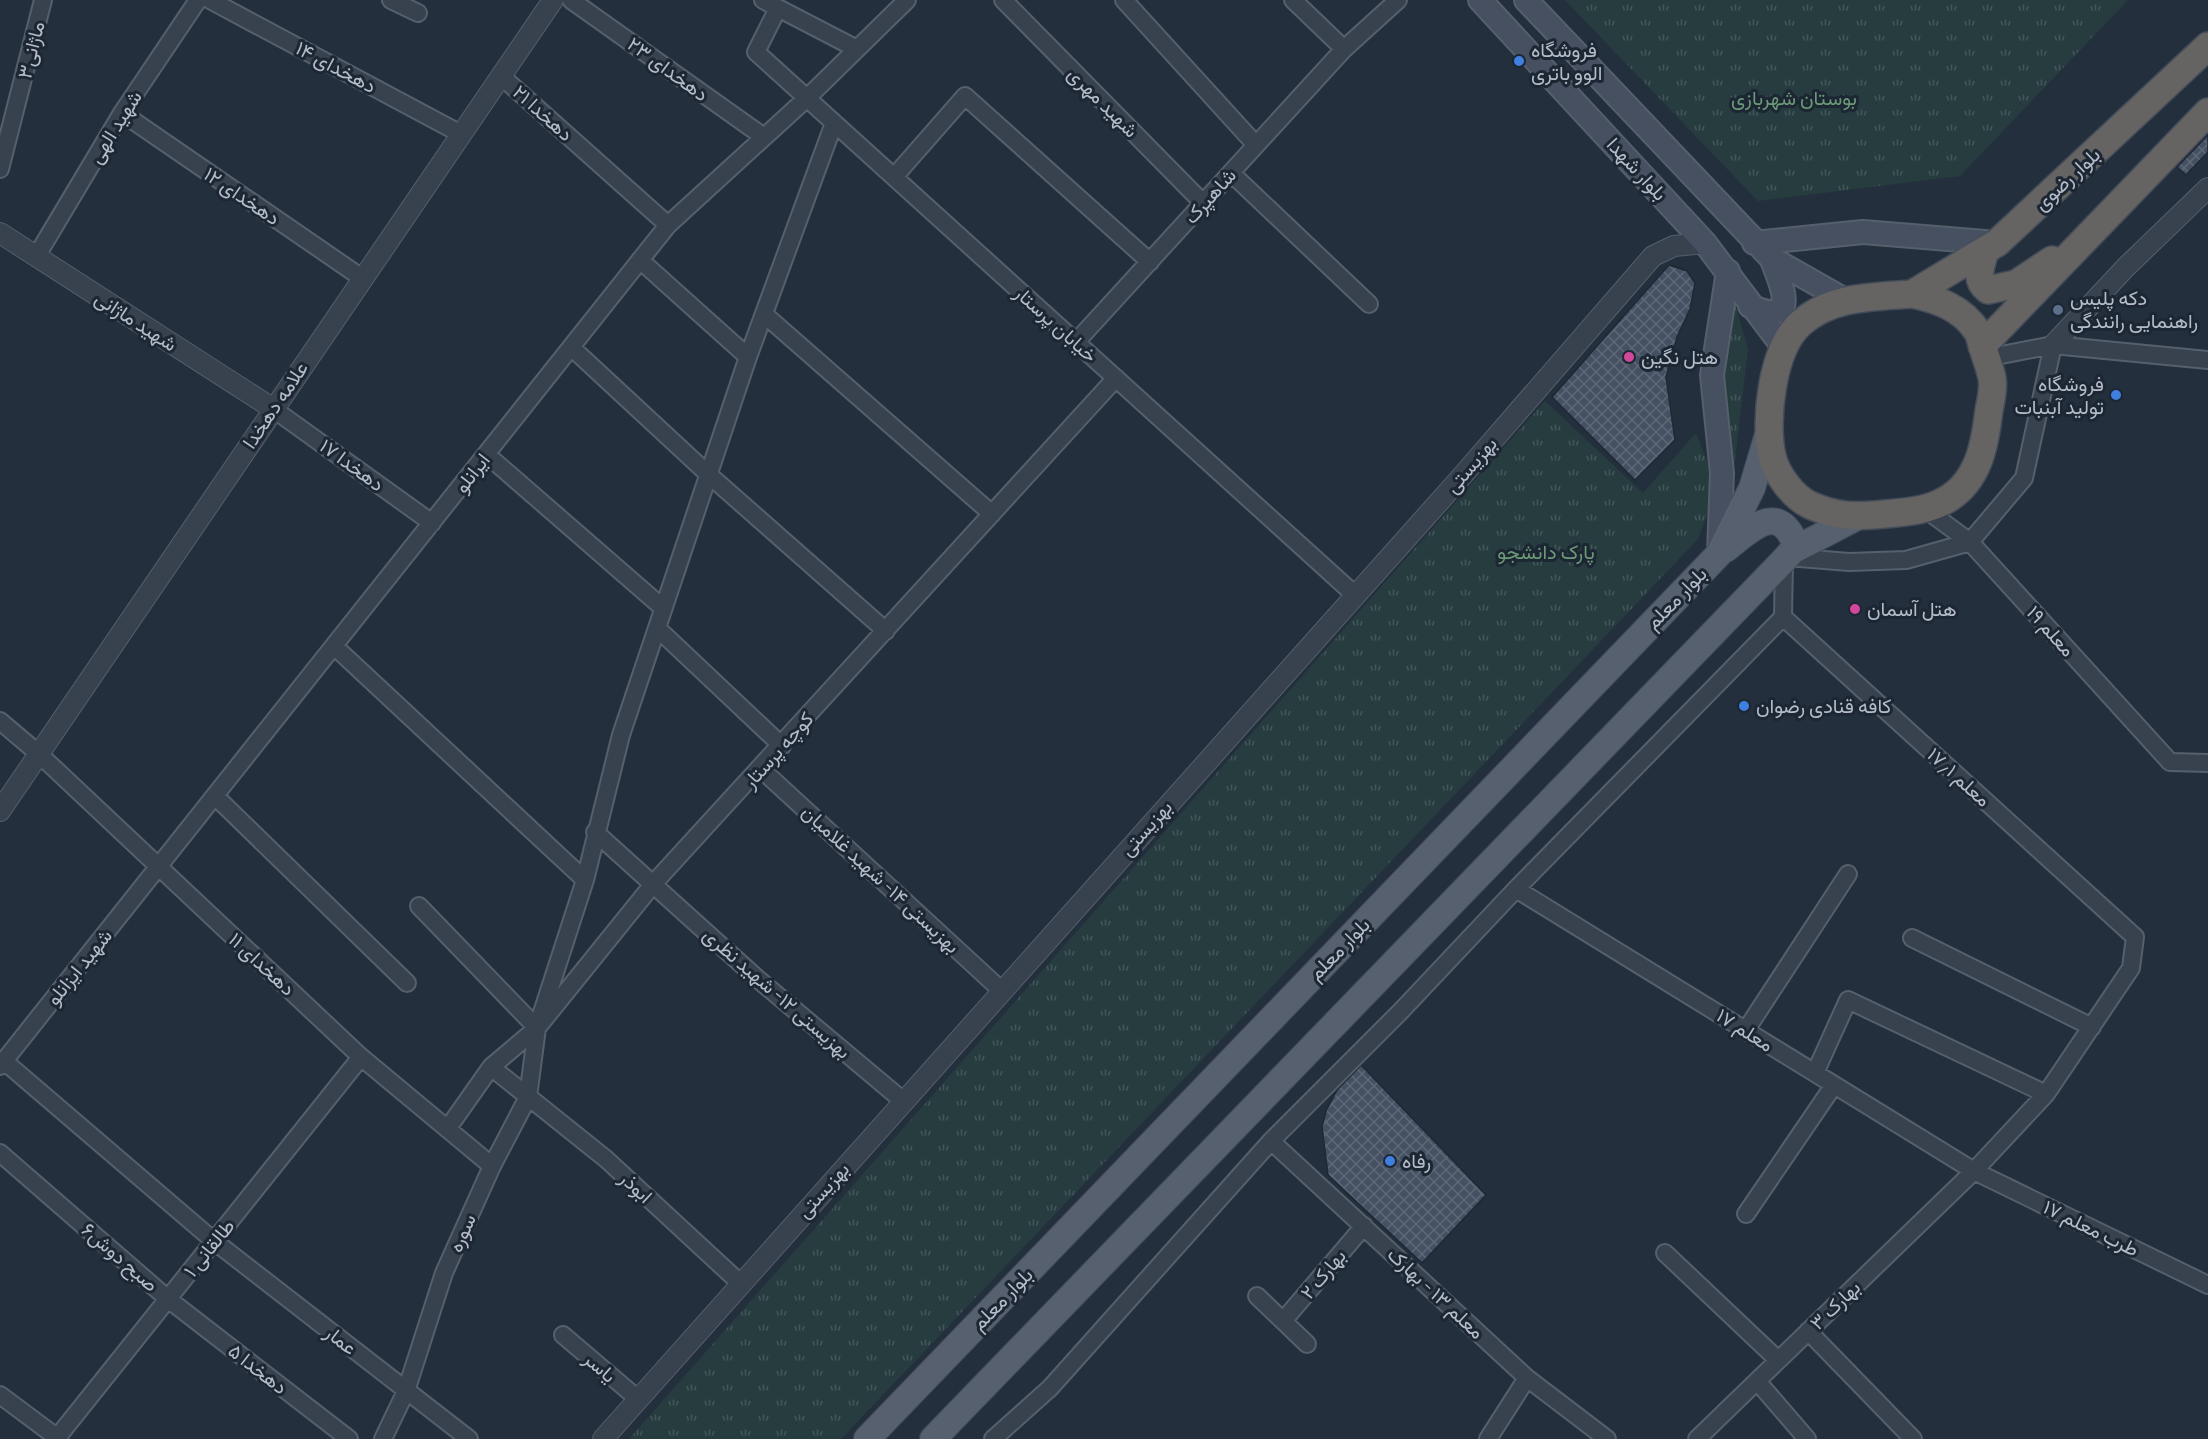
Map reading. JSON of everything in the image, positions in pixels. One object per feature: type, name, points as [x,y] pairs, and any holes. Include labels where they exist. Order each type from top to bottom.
[{"type":"highway","name":"بلوار رضوی","points":[[1912,294],[1991,247],[2208,46]]},
{"type":"highway","points":[[1984,352],[2081,243],[2208,112]]},
{"type":"highway","points":[[1991,247],[1978,275],[1981,284],[1988,290],[1999,290],[2016,284],[2081,243]]},
{"type":"highway","points":[[1912,294],[1938,299],[1960,312],[1978,332],[1984,352],[1993,381],[1986,440],[1979,463],[1966,483],[1947,500],[1924,510],[1857,517],[1831,514],[1805,503],[1785,483],[1772,458],[1769,431],[1775,372],[1783,347],[1798,325],[1820,308],[1845,300],[1912,294]]},
{"type":"main road","name":"بلوار شهدا","points":[[1480,0],[1705,243],[1728,272],[1750,306],[1783,347]]},
{"type":"main road","name":"بلوار شهدا","points":[[1526,0],[1754,243],[1771,258],[1845,300]]},
{"type":"main road","points":[[1754,243],[1863,232],[1991,247]]},
{"type":"main road","points":[[1750,306],[1765,312],[1778,310],[1785,303],[1785,292],[1771,258]]},
{"type":"main road","points":[[1719,554],[1722,473],[1712,375],[1728,272]]},
{"type":"main road","name":"بلوار معلم","points":[[867,1439],[1719,554],[1752,488],[1769,431]]},
{"type":"main road","points":[[1788,556],[1857,517]]},
{"type":"main road","points":[[933,1439],[1788,556],[1796,545],[1793,536],[1779,524],[1770,521],[1760,522],[1719,554]]},
{"type":"street","name":"ماژانی۳","points":[[0,169],[43,0]]},
{"type":"street","name":"شهید الهی","points":[[36,257],[122,113],[198,0]]},
{"type":"street","name":"دهخدای ۱۴","points":[[210,0],[461,134]]},
{"type":"street","points":[[391,0],[418,13]]},
{"type":"street","name":"علامه دهخدا","points":[[0,811],[272,408],[553,0]]},
{"type":"street","name":"دهخدای ۲۳","points":[[571,0],[764,138]]},
{"type":"street","points":[[763,0],[857,49]]},
{"type":"street","points":[[807,98],[907,0]]},
{"type":"street","name":"شهید مهری","points":[[1003,0],[1203,203]]},
{"type":"street","points":[[1124,0],[1256,146]]},
{"type":"street","points":[[1293,0],[1344,49]]},
{"type":"street","name":"شاهپرک","points":[[1076,342],[1344,49],[1398,0]]},
{"type":"street","name":"خیابان پرستار","points":[[778,8],[756,52],[1355,595]]},
{"type":"street","name":"دهخدا ۲۱","points":[[501,76],[668,225]]},
{"type":"street","points":[[894,177],[965,96],[1150,262]]},
{"type":"street","name":"ایرانلو","points":[[158,868],[668,225],[807,98]]},
{"type":"street","name":"دهخدای ۱۲","points":[[122,113],[362,278]]},
{"type":"street","name":"سوره","points":[[383,1439],[406,1391],[444,1273],[492,1166],[528,1097],[537,1028],[585,880],[595,832],[621,735],[748,357],[834,123]]},
{"type":"street","points":[[1231,173],[1369,304]]},
{"type":"street","points":[[993,1439],[1050,1388],[1271,1140],[1400,1012],[1516,889],[1783,617],[1788,556],[1849,562],[1906,560],[1970,542],[2024,478],[2053,345],[2126,267],[2208,188]]},
{"type":"street","name":"شهید ماژانی","points":[[0,233],[272,408]]},
{"type":"street","name":"بهزیستی","points":[[603,1439],[902,1100],[1355,595],[1653,256],[1674,246],[1705,243]]},
{"type":"street","points":[[640,260],[748,357]]},
{"type":"street","points":[[765,315],[992,514]]},
{"type":"street","points":[[1984,352],[2053,345],[2208,360]]},
{"type":"street","points":[[571,347],[708,474],[886,631]]},
{"type":"street","name":"کوچه پرستار","points":[[448,1128],[491,1067],[537,1028],[654,883],[761,769],[1116,378]]},
{"type":"street","name":"دهخدا ۱۷","points":[[272,408],[432,524]]},
{"type":"street","points":[[486,454],[663,608]]},
{"type":"street","name":"معلم ۱۹","points":[[1924,510],[1970,542],[2170,762],[2208,763]]},
{"type":"street","name":"معلم ۱۷٫۱","points":[[1783,617],[2134,937]]},
{"type":"street","points":[[657,628],[782,746]]},
{"type":"street","points":[[334,646],[585,880]]},
{"type":"street","name":"دهخدای ۱۱","points":[[0,721],[39,754],[361,1056],[492,1166]]},
{"type":"street","name":"بهزیستی ۱۴- شهید غلامیان","points":[[761,769],[1001,990]]},
{"type":"street","points":[[215,796],[407,983]]},
{"type":"street","name":"بهزیستی ۱۲- شهید نظری","points":[[595,832],[759,980],[902,1100]]},
{"type":"street","name":"شهید ایزانلو","points":[[2,1064],[158,868]]},
{"type":"street","points":[[1746,1030],[1848,874]]},
{"type":"street","name":"معلم ۱۷","points":[[1516,889],[1974,1171]]},
{"type":"street","points":[[419,906],[537,1028]]},
{"type":"street","name":"بهارک ۳","points":[[1697,1439],[1974,1171],[2046,1094],[2131,968],[2134,937]]},
{"type":"street","points":[[1912,938],[2092,1027]]},
{"type":"street","points":[[1815,1073],[1848,1000],[2046,1094]]},
{"type":"street","name":"طالقانی ۱","points":[[57,1438],[361,1056]]},
{"type":"street","name":"عمار","points":[[2,1064],[214,1241],[469,1439]]},
{"type":"street","name":"ابوذر","points":[[491,1067],[606,1159],[740,1283]]},
{"type":"street","points":[[1746,1214],[1834,1085]]},
{"type":"street","name":"معلم ۱۳ - بهارک","points":[[1271,1140],[1527,1378],[1607,1439]]},
{"type":"street","name":"صبح دوش۶","points":[[0,1153],[168,1299]]},
{"type":"street","name":"طرب معلم ۱۷","points":[[1974,1171],[2208,1285]]},
{"type":"street","name":"بهارک ۲","points":[[1283,1321],[1364,1226]]},
{"type":"street","points":[[1665,1252],[1778,1360]]},
{"type":"street","points":[[1257,1296],[1307,1344]]},
{"type":"street","name":"دهخدا ۵","points":[[168,1299],[349,1439]]},
{"type":"street","points":[[1808,1331],[1913,1439]]},
{"type":"street","name":"یاسر","points":[[563,1335],[638,1399]]},
{"type":"street","points":[[1488,1439],[1527,1378]]},
{"type":"street","points":[[1757,1381],[1807,1439]]},
{"type":"street","points":[[0,1395],[57,1438]]},
{"type":"green space","name":"بوستان شهربازی","points":[[1565,0],[2128,0],[1960,176],[1758,201]]},
{"type":"green space","points":[[1735,304],[1748,349],[1733,475],[1721,393]]},
{"type":"green space","name":"پارک دانشجو","points":[[1545,401],[1643,493],[1696,433],[1711,471],[1709,510],[1698,539],[841,1439],[629,1439]]},
{"type":"building","points":[[2208,135],[2208,152],[2186,175],[2177,167]]},
{"type":"building","name":"هتل نگین","points":[[1669,265],[1687,271],[1695,283],[1690,309],[1677,337],[1666,377],[1675,440],[1635,480],[1552,397]]},
{"type":"building","name":"رفاه","points":[[1361,1065],[1486,1195],[1422,1263],[1328,1175],[1322,1127],[1326,1111],[1337,1090]]},
{"type":"place","name":"فروشگاه الوو باتری","points":[[1519,61]]},
{"type":"place","name":"دکه پلیس راهنمایی رانندگی","points":[[2058,310]]},
{"type":"place","name":"هتل نگین","points":[[1629,357]]},
{"type":"place","name":"فروشگاه تولید آبنبات","points":[[2116,395]]},
{"type":"place","name":"هتل آسمان","points":[[1855,609]]},
{"type":"place","name":"کافه قنادی رضوان","points":[[1744,706]]},
{"type":"place","name":"رفاه","points":[[1390,1161]]}]
